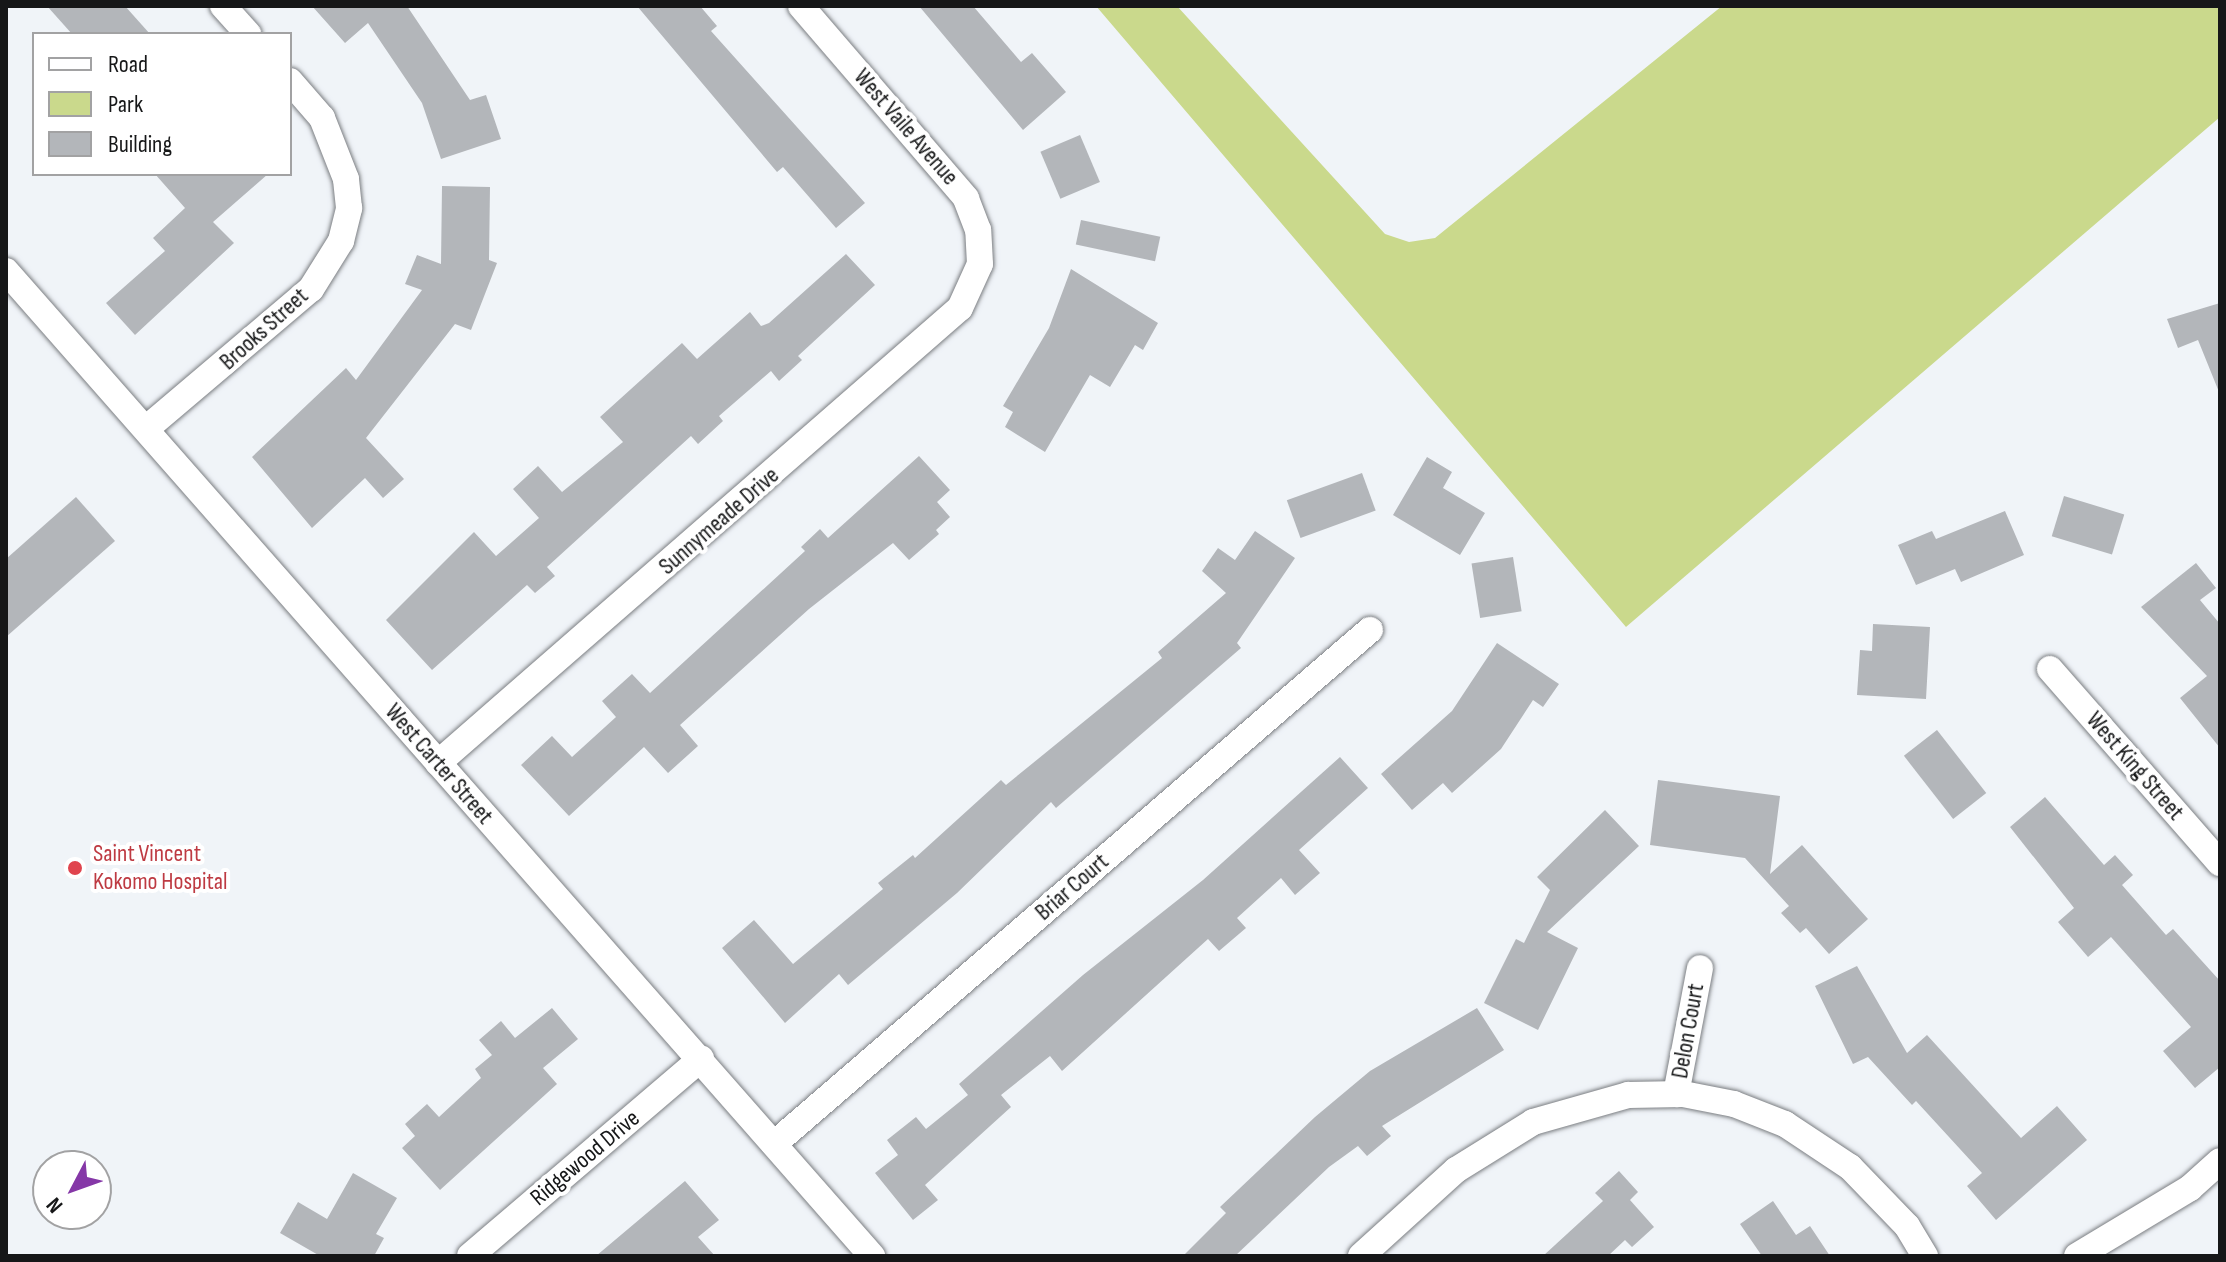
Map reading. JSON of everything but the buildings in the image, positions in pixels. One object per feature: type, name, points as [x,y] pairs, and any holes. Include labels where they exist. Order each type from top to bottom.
[{"type":"street","points":[[223,6],[246,32]]},
{"type":"street","name":"West Vaile Avenue","points":[[801,6],[966,198],[978,230],[980,264]]},
{"type":"street","name":"Brooks Street","points":[[147,428],[311,289],[341,241],[349,208],[346,179],[322,118],[292,83]]},
{"type":"street","name":"Sunnymeade Drive","points":[[438,763],[934,336],[960,308],[980,264]]},
{"type":"street","name":"West Carter Street","points":[[6,271],[872,1256]]},
{"type":"street","name":"Briar Court","points":[[774,1144],[1370,630]]},
{"type":"street","name":"West King Street","points":[[2050,669],[2220,863]]},
{"type":"street","name":"Delon Court","points":[[1676,1094],[1700,968]]},
{"type":"street","name":"Ridgewood Drive","points":[[470,1256],[701,1059]]},
{"type":"street","points":[[1361,1256],[1456,1170],[1533,1122],[1628,1095],[1676,1094],[1734,1104],[1785,1124],[1850,1167],[1907,1226],[1925,1256]]},
{"type":"street","points":[[2077,1256],[2190,1188],[2220,1161]]},
{"type":"green space","points":[[1096,6],[1177,6],[1385,234],[1409,242],[1435,238],[1722,6],[2220,6],[2220,117],[1626,627]]},
{"type":"place","name":"Saint Vincent Kokomo Hospital","points":[[75,868]]}]
